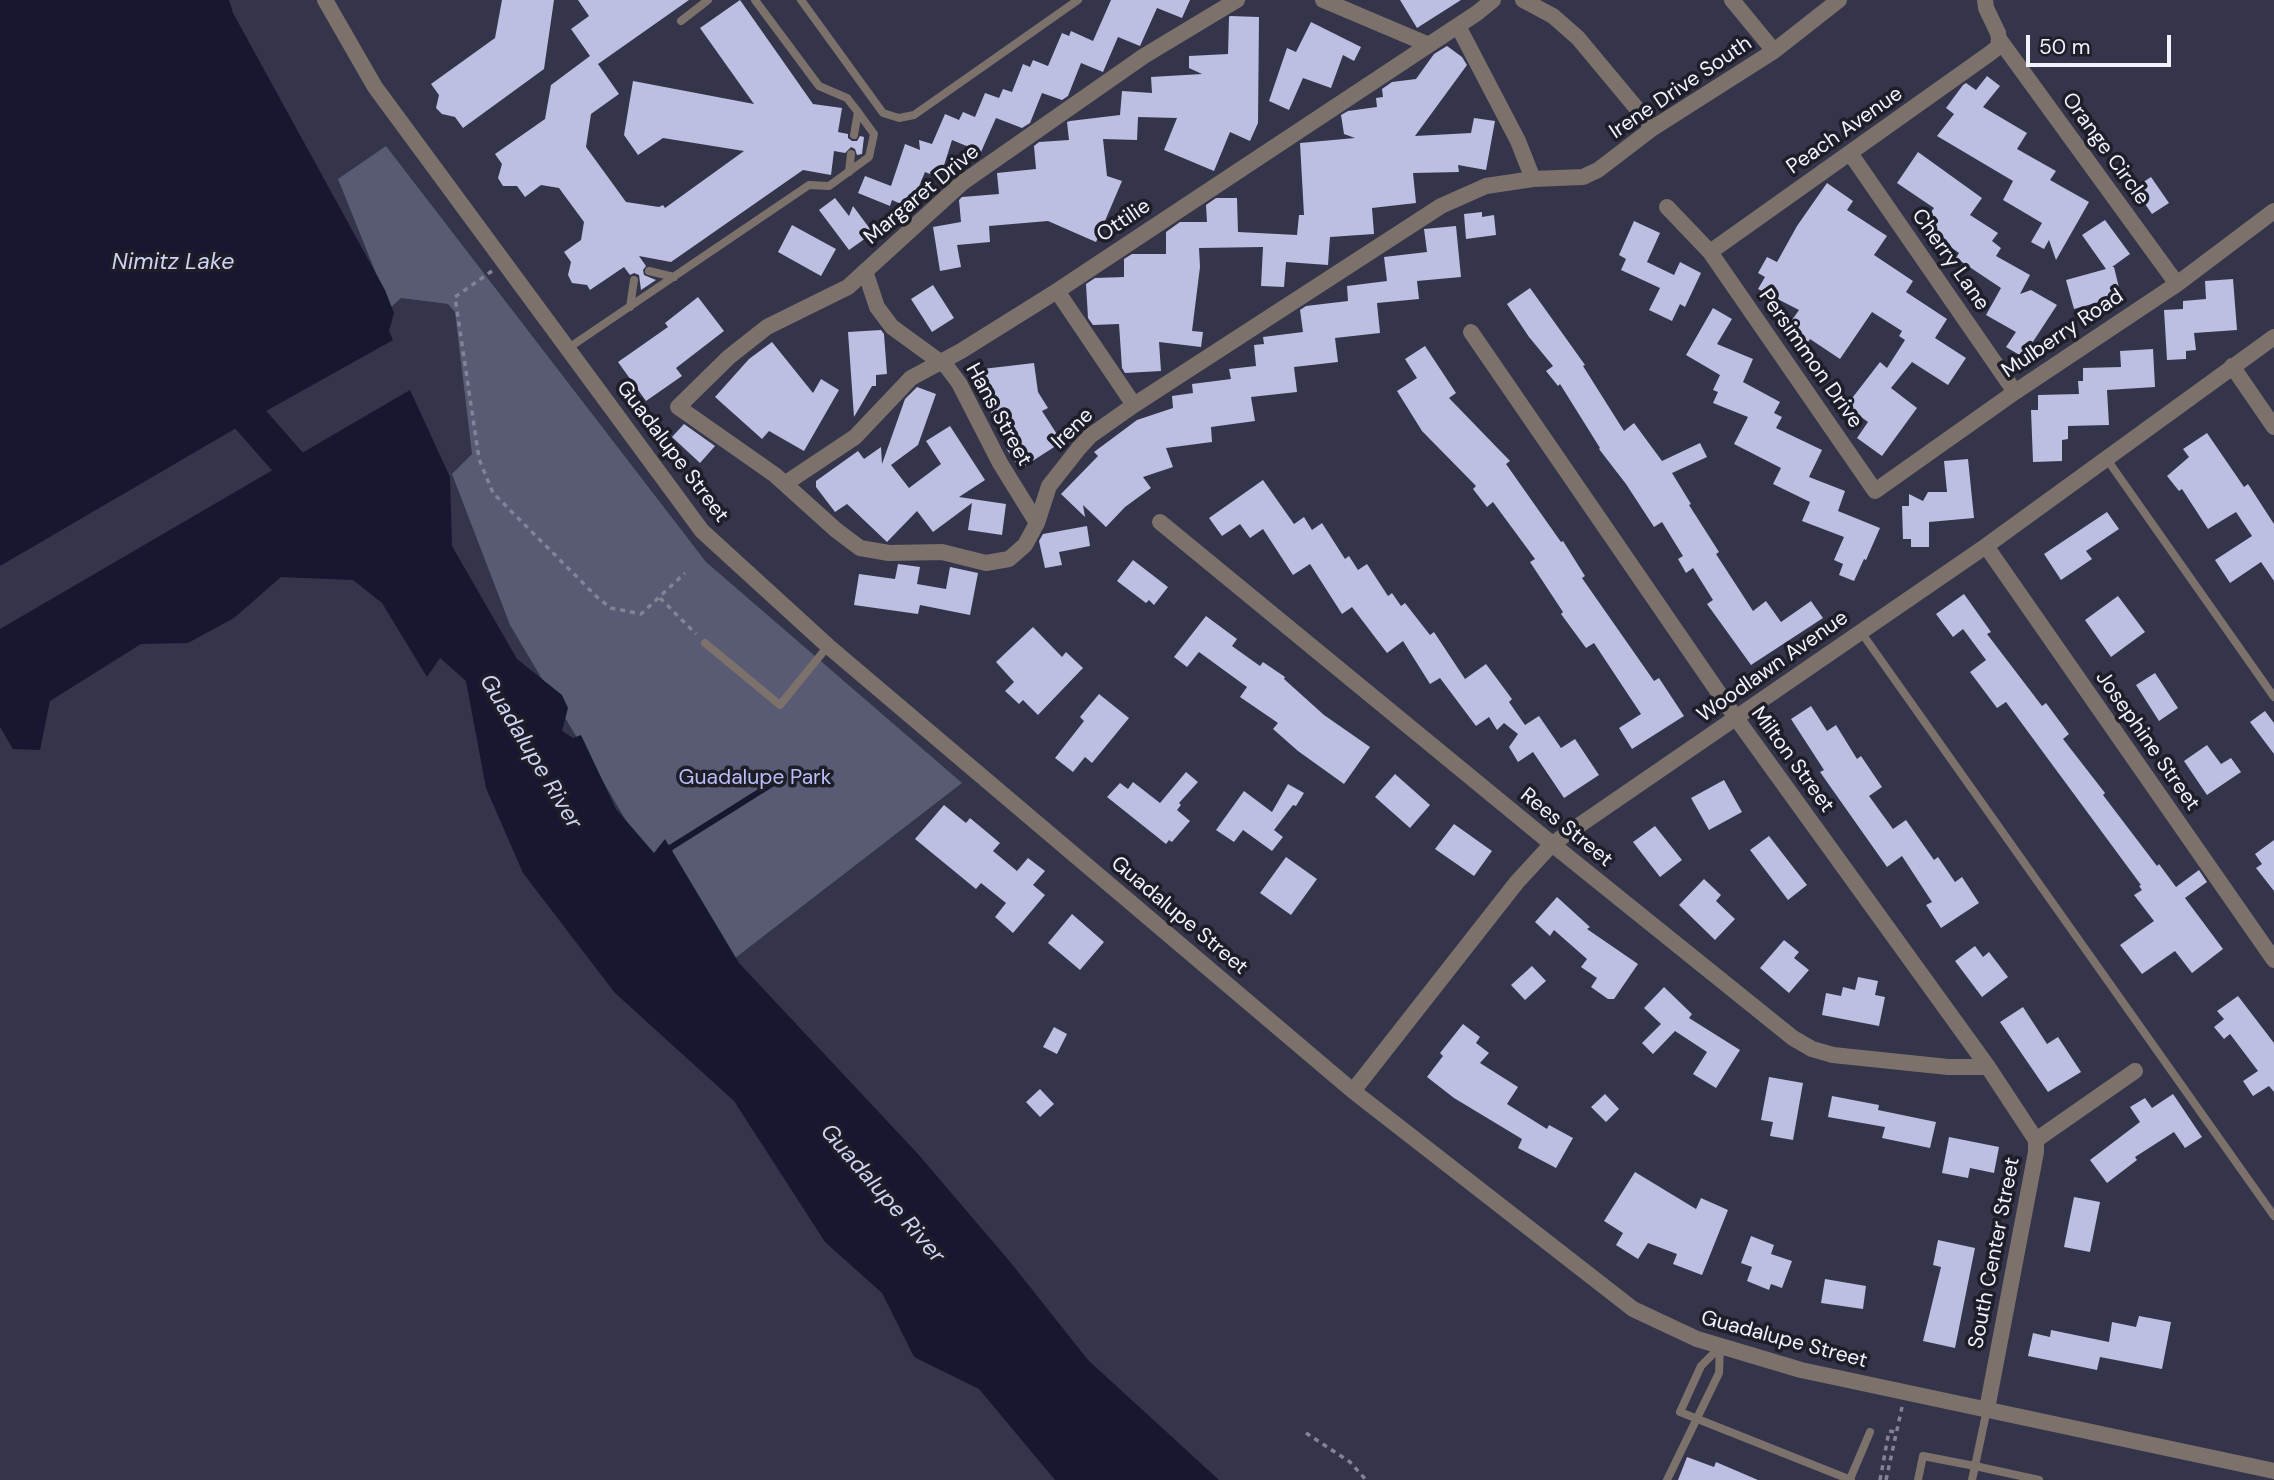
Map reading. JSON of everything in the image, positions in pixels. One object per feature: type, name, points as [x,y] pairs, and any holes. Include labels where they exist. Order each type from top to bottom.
[{"type":"street","name":"Guadalupe Street","points":[[325,0],[375,87],[702,531],[828,646],[1353,1090],[1633,1309],[1720,1348],[1801,1370],[2274,1471]]},
{"type":"street","name":"Margaret Drive","points":[[678,407],[729,357],[767,327],[848,287],[962,183],[1144,57],[1237,0]]},
{"type":"street","points":[[1323,0],[1427,44]]},
{"type":"street","name":"Ottilie","points":[[786,483],[855,436],[911,378],[961,351],[1057,291],[1458,26],[1493,0]]},
{"type":"street","points":[[1523,0],[1553,16],[1578,38],[1653,128]]},
{"type":"street","points":[[1732,0],[1774,51]]},
{"type":"street","name":"Irene Drive South","points":[[1533,179],[1583,177],[1598,170],[1653,128],[1774,51],[1839,0]]},
{"type":"street","name":"Orange Circle","points":[[1985,0],[1999,39],[2177,284]]},
{"type":"street","points":[[1458,26],[1518,141],[1533,179]]},
{"type":"street","name":"Peach Avenue","points":[[1710,252],[1989,54],[1998,47],[1999,39]]},
{"type":"street","name":"Cherry Lane","points":[[1850,153],[2015,391]]},
{"type":"street","name":"Irene","points":[[678,407],[786,483],[836,530],[860,548],[889,553],[942,552],[986,563],[1009,559],[1025,545],[1037,523],[1049,486],[1090,436],[1441,206],[1486,186],[1533,179]]},
{"type":"street","name":"Persimmon Drive","points":[[1667,207],[1710,252],[1875,491]]},
{"type":"street","name":"Mulberry Road","points":[[1875,491],[2015,391],[2177,284],[2274,211]]},
{"type":"street","name":"Hans Street","points":[[865,271],[877,307],[892,327],[947,367],[959,383],[1000,463],[1037,523]]},
{"type":"street","points":[[1057,291],[1134,405]]},
{"type":"street","name":"Milton Street","points":[[1471,332],[1736,718],[1988,1067],[2036,1140]]},
{"type":"street","name":"Woodlawn Avenue","points":[[1353,1090],[1517,882],[1552,844],[1986,546],[2274,337]]},
{"type":"street","points":[[2232,366],[2274,426]]},
{"type":"street","name":"Rees Street","points":[[1160,522],[1776,1026],[1812,1049],[1833,1055],[1948,1067],[1988,1067]]},
{"type":"street","name":"Josephine Street","points":[[1986,546],[2274,960]]},
{"type":"street","name":"South Center Street","points":[[1987,1409],[2034,1166],[2036,1140],[2136,1071]]},
{"type":"lane","points":[[681,21],[708,0]]},
{"type":"lane","points":[[567,349],[809,186],[829,186],[869,157],[874,134],[847,98],[819,86],[755,0]]},
{"type":"lane","points":[[801,0],[883,113],[899,118],[914,115],[1078,0]]},
{"type":"lane","points":[[855,135],[858,112]]},
{"type":"lane","points":[[849,172],[851,154]]},
{"type":"lane","points":[[649,271],[674,277]]},
{"type":"lane","points":[[630,307],[634,281]]},
{"type":"lane","points":[[2106,458],[2274,697]]},
{"type":"lane","points":[[1861,632],[2274,1216]]},
{"type":"lane","points":[[705,643],[780,705],[828,646]]},
{"type":"lane","points":[[1720,1348],[1702,1366],[1680,1412],[1851,1479],[1870,1432]]},
{"type":"lane","points":[[1667,1480],[1719,1373],[1720,1348]]},
{"type":"lane","points":[[1972,1480],[1987,1409]]},
{"type":"lane","points":[[1918,1480],[1923,1456],[2039,1480]]},
{"type":"path","points":[[504,263],[454,297],[478,459],[493,493],[611,608],[641,614],[685,573]]},
{"type":"path","points":[[660,598],[705,643]]},
{"type":"path","points":[[1886,1480],[1905,1392]]},
{"type":"path","points":[[1880,1480],[1889,1431],[1896,1432]]},
{"type":"path","points":[[1306,1433],[1350,1462],[1366,1480]]},
{"type":"green space","name":"Guadalupe Park","points":[[386,146],[706,562],[962,783],[730,962],[643,849],[510,625],[452,474],[472,454],[455,312],[448,304],[401,298],[390,308],[338,179]]},
{"type":"water","name":"Nimitz Lake","points":[[0,0],[229,0],[233,13],[385,290],[394,313],[389,331],[393,340],[0,566]]},
{"type":"water","points":[[410,390],[450,477],[452,546],[517,659],[562,695],[568,708],[562,731],[573,738],[581,735],[616,809],[654,853],[665,839],[739,963],[918,1154],[1011,1263],[1088,1360],[1219,1480],[1055,1480],[979,1389],[914,1357],[882,1293],[825,1242],[734,1101],[615,993],[523,873],[486,788],[466,681],[440,658],[427,677],[382,603],[353,580],[281,577],[234,618],[188,643],[141,644],[50,701],[40,750],[13,749],[0,727],[0,629]]},
{"type":"building","points":[[502,0],[554,0],[544,69],[463,128],[455,117],[442,114],[436,108],[439,95],[431,84],[495,38]]},
{"type":"building","points":[[578,0],[689,0],[598,64],[619,94],[591,114],[586,147],[626,202],[659,207],[663,205],[665,208],[744,151],[663,138],[638,155],[624,135],[633,81],[754,104],[700,28],[740,0],[813,104],[842,108],[838,132],[848,134],[852,141],[857,141],[860,136],[864,137],[862,154],[857,155],[851,147],[845,153],[834,151],[831,175],[803,170],[671,262],[639,256],[646,266],[644,275],[656,280],[641,290],[639,275],[630,275],[624,267],[590,290],[587,285],[572,283],[568,275],[571,262],[564,252],[581,240],[584,222],[559,188],[541,185],[525,197],[517,186],[503,186],[498,178],[502,164],[495,154],[545,119],[551,85],[590,56],[571,29],[589,16]]},
{"type":"building","points":[[1111,0],[1190,0],[1182,18],[1157,8],[1140,46],[1118,37],[1103,72],[1081,63],[1068,96],[1062,100],[1042,93],[1030,123],[1022,128],[996,118],[981,152],[952,140],[940,178],[925,172],[910,208],[892,200],[890,206],[858,193],[865,176],[891,186],[905,144],[920,150],[919,140],[932,144],[945,114],[959,120],[963,112],[975,117],[985,93],[999,98],[1003,89],[1012,92],[1023,64],[1030,67],[1033,60],[1048,66],[1062,33],[1069,36],[1071,31],[1093,41]]},
{"type":"building","points":[[1400,0],[1461,0],[1417,28]]},
{"type":"building","points":[[1230,16],[1259,17],[1258,123],[1250,141],[1230,132],[1214,171],[1164,150],[1177,118],[1138,117],[1137,140],[1103,139],[1107,176],[1122,181],[1096,242],[1048,221],[989,226],[990,242],[957,245],[961,267],[940,271],[933,227],[961,222],[959,200],[962,197],[999,194],[997,173],[1036,169],[1034,146],[1039,142],[1069,140],[1067,122],[1120,115],[1122,91],[1152,93],[1151,77],[1202,74],[1189,68],[1189,56],[1228,54]]},
{"type":"building","points":[[1311,22],[1361,47],[1354,61],[1343,55],[1331,88],[1303,78],[1289,110],[1269,101],[1287,48],[1296,52]]},
{"type":"building","points":[[1447,46],[1462,57],[1467,65],[1415,136],[1471,133],[1474,118],[1495,121],[1486,170],[1458,165],[1459,172],[1413,173],[1416,203],[1372,208],[1374,234],[1330,237],[1328,265],[1286,262],[1284,287],[1261,286],[1263,247],[1199,248],[1200,267],[1192,331],[1203,332],[1201,347],[1159,342],[1161,371],[1125,373],[1122,368],[1119,324],[1093,325],[1088,318],[1086,284],[1095,278],[1124,277],[1124,259],[1132,254],[1166,254],[1166,232],[1180,222],[1207,222],[1206,205],[1216,198],[1237,198],[1238,232],[1297,235],[1299,215],[1304,215],[1300,143],[1355,138],[1344,134],[1341,115],[1348,111],[1377,107],[1376,98],[1383,97],[1382,89],[1392,82],[1416,79],[1434,54]]},
{"type":"building","points":[[1987,76],[2000,86],[1983,107],[2027,133],[2017,149],[2056,171],[2050,180],[2089,202],[2056,260],[2049,240],[2044,249],[2031,242],[2042,223],[2003,200],[2013,181],[1937,136],[1954,114],[1946,108],[1963,85],[1966,83],[1976,90]]},
{"type":"building","points":[[1918,152],[1982,198],[1970,215],[1998,233],[1992,241],[2001,248],[1996,256],[2030,275],[2020,294],[2031,290],[2057,305],[2023,357],[2006,347],[2016,332],[1986,315],[2001,288],[1956,258],[1959,253],[1921,226],[1934,208],[1897,183]]},
{"type":"building","points":[[2151,177],[2169,203],[2152,214],[2134,188]]},
{"type":"building","points":[[1827,183],[1853,201],[1847,210],[1887,236],[1874,255],[1913,281],[1906,292],[1947,319],[1935,338],[1966,358],[1948,385],[1912,362],[1891,388],[1917,408],[1882,456],[1857,438],[1868,422],[1846,406],[1880,362],[1887,368],[1905,340],[1899,336],[1902,331],[1872,312],[1840,359],[1810,339],[1806,345],[1785,330],[1799,310],[1758,289],[1765,277],[1758,273],[1767,257],[1777,262],[1797,226]]},
{"type":"building","points":[[835,198],[849,216],[853,206],[873,233],[849,250],[819,210]]},
{"type":"building","points":[[1482,212],[1482,217],[1494,215],[1496,235],[1466,239],[1464,214]]},
{"type":"building","points":[[2105,220],[2130,254],[2112,267],[2121,296],[2074,309],[2066,280],[2106,269],[2082,235]]},
{"type":"building","points":[[1634,221],[1660,233],[1647,262],[1674,275],[1680,262],[1701,273],[1685,307],[1680,304],[1672,321],[1649,310],[1660,288],[1621,270],[1626,259],[1619,255]]},
{"type":"building","points":[[792,225],[836,249],[821,276],[778,252]]},
{"type":"building","points":[[1456,226],[1461,277],[1417,281],[1419,299],[1377,303],[1380,333],[1335,338],[1338,362],[1294,367],[1297,392],[1251,397],[1255,421],[1211,427],[1212,442],[1166,448],[1173,467],[1143,477],[1151,488],[1125,507],[1106,527],[1083,505],[1085,517],[1061,494],[1098,456],[1094,452],[1137,420],[1173,408],[1172,396],[1193,393],[1192,384],[1231,379],[1229,369],[1256,366],[1254,345],[1264,344],[1263,337],[1303,332],[1300,310],[1306,306],[1348,301],[1347,286],[1387,281],[1384,257],[1427,252],[1424,229]]},
{"type":"building","points":[[2233,279],[2237,330],[2194,333],[2196,350],[2186,351],[2186,359],[2167,360],[2164,310],[2183,309],[2183,301],[2206,299],[2205,281]]},
{"type":"building","points":[[933,285],[954,318],[932,332],[911,299]]},
{"type":"building","points":[[1530,288],[1585,365],[1583,366],[1624,431],[1634,423],[1662,461],[1700,443],[1707,457],[1672,473],[1719,552],[1716,554],[1753,611],[1766,601],[1781,622],[1811,601],[1823,618],[1751,665],[1707,604],[1713,600],[1693,568],[1686,573],[1678,559],[1683,556],[1662,522],[1654,527],[1599,449],[1560,384],[1558,386],[1546,371],[1553,366],[1507,304]]},
{"type":"building","points":[[698,297],[724,331],[676,368],[682,376],[646,401],[618,362],[668,327],[665,323]]},
{"type":"building","points":[[1713,308],[1732,319],[1717,344],[1753,359],[1743,382],[1780,402],[1774,413],[1782,417],[1776,428],[1822,450],[1809,477],[1845,491],[1838,511],[1880,528],[1854,581],[1839,575],[1843,564],[1834,560],[1844,537],[1802,521],[1810,502],[1773,484],[1781,468],[1734,444],[1748,417],[1713,403],[1718,392],[1713,390],[1720,375],[1686,355]]},
{"type":"building","points":[[881,330],[884,334],[887,374],[876,375],[876,386],[872,386],[854,417],[848,332]]},
{"type":"building","points":[[772,342],[813,393],[821,379],[839,390],[804,451],[769,431],[762,439],[715,397],[749,359]]},
{"type":"building","points":[[1425,346],[1456,393],[1449,398],[1510,461],[1506,464],[1561,542],[1563,541],[1585,576],[1582,578],[1654,681],[1659,678],[1684,716],[1632,749],[1619,728],[1641,714],[1594,643],[1586,648],[1561,614],[1563,612],[1530,562],[1535,559],[1493,502],[1487,507],[1473,489],[1476,486],[1422,431],[1397,391],[1417,378],[1405,359]]},
{"type":"building","points":[[2153,349],[2155,387],[2107,390],[2109,425],[2068,426],[2068,439],[2062,440],[2062,461],[2033,462],[2031,410],[2038,410],[2038,395],[2079,394],[2078,381],[2083,381],[2083,368],[2121,367],[2120,351]]},
{"type":"building","points":[[1034,363],[1038,392],[1048,408],[1042,411],[1062,442],[1020,469],[1004,445],[1010,441],[977,394],[974,370]]},
{"type":"building","points":[[917,387],[936,394],[918,445],[891,465],[909,488],[941,464],[926,441],[950,426],[985,480],[959,497],[1006,504],[1002,535],[968,530],[972,503],[933,532],[917,511],[887,542],[847,504],[835,512],[816,487],[816,481],[858,451],[864,459],[881,447],[882,464],[905,399]]},
{"type":"building","points":[[684,424],[715,446],[700,463],[672,437]]},
{"type":"building","points":[[2207,433],[2244,487],[2248,484],[2274,524],[2274,581],[2261,562],[2230,583],[2215,560],[2252,536],[2236,512],[2208,529],[2182,489],[2179,491],[2167,476],[2189,457],[2183,449]]},
{"type":"building","points":[[1968,459],[1974,518],[1929,522],[1929,547],[1911,547],[1911,539],[1903,539],[1902,506],[1909,506],[1909,494],[1923,501],[1928,492],[1947,492],[1944,461]]},
{"type":"building","points":[[1263,480],[1294,524],[1304,517],[1312,530],[1322,523],[1345,559],[1349,556],[1358,570],[1367,564],[1388,596],[1392,593],[1401,606],[1405,603],[1430,635],[1434,632],[1465,679],[1486,664],[1512,699],[1509,702],[1525,725],[1539,716],[1561,748],[1575,739],[1599,775],[1564,798],[1533,752],[1518,762],[1509,747],[1518,734],[1504,723],[1497,730],[1489,717],[1476,726],[1440,678],[1430,684],[1403,641],[1387,653],[1352,607],[1342,614],[1310,564],[1293,575],[1263,529],[1250,538],[1240,524],[1222,536],[1209,518]]},
{"type":"building","points":[[2107,512],[2119,529],[2086,551],[2092,559],[2061,580],[2044,554]]},
{"type":"building","points":[[1087,526],[1090,546],[1059,552],[1062,565],[1045,568],[1039,541],[1043,534]]},
{"type":"building","points":[[1133,560],[1168,587],[1154,605],[1149,600],[1146,603],[1117,581]]},
{"type":"building","points":[[898,564],[920,567],[917,584],[946,589],[950,567],[978,573],[970,615],[920,605],[918,614],[854,605],[859,574],[895,579]]},
{"type":"building","points":[[1964,594],[1991,632],[1987,634],[2042,706],[2046,703],[2069,734],[2063,739],[2157,866],[2159,864],[2176,887],[2199,870],[2207,882],[2185,898],[2223,949],[2192,973],[2175,951],[2142,974],[2120,945],[2154,921],[2134,895],[2142,890],[2139,886],[2141,885],[2006,702],[1997,708],[1970,672],[1986,660],[1963,629],[1953,637],[1936,614]]},
{"type":"building","points":[[2118,596],[2145,632],[2111,657],[2085,620]]},
{"type":"building","points":[[1206,616],[1237,639],[1232,646],[1260,666],[1263,662],[1285,677],[1284,679],[1324,715],[1370,747],[1344,784],[1273,729],[1278,723],[1240,697],[1247,687],[1199,652],[1187,667],[1174,657]]},
{"type":"building","points":[[1033,627],[1062,657],[1066,652],[1083,668],[1038,715],[1023,700],[1019,704],[1005,691],[1014,682],[996,662]]},
{"type":"building","points":[[2155,673],[2178,708],[2159,721],[2136,685]]},
{"type":"building","points":[[1099,694],[1129,718],[1092,763],[1085,757],[1073,772],[1055,758],[1084,721],[1080,717]]},
{"type":"building","points":[[1811,706],[1827,731],[1836,725],[1857,759],[1861,756],[1882,787],[1869,796],[1893,829],[1906,820],[1934,860],[1938,857],[1955,882],[1962,877],[1979,903],[1941,928],[1926,905],[1932,902],[1902,856],[1887,867],[1820,772],[1824,770],[1791,719]]},
{"type":"building","points":[[2265,711],[2274,723],[2274,754],[2250,722]]},
{"type":"building","points":[[2207,745],[2221,764],[2231,758],[2241,772],[2207,795],[2184,761]]},
{"type":"building","points":[[1186,772],[1198,782],[1179,803],[1181,805],[1177,810],[1190,821],[1172,842],[1169,840],[1166,844],[1107,797],[1120,783],[1128,789],[1133,782],[1160,803]]},
{"type":"building","points":[[1395,774],[1430,805],[1410,828],[1375,797]]},
{"type":"building","points":[[1724,780],[1742,812],[1709,830],[1691,798]]},
{"type":"building","points":[[1288,784],[1304,793],[1274,830],[1283,837],[1272,851],[1243,830],[1234,842],[1216,830],[1244,791],[1272,812]]},
{"type":"building","points":[[944,805],[966,823],[970,818],[1000,843],[993,851],[1017,871],[1028,858],[1045,871],[1033,885],[1045,895],[1013,933],[995,917],[1006,903],[981,883],[976,889],[915,839]]},
{"type":"building","points":[[1454,824],[1492,851],[1474,876],[1435,849]]},
{"type":"building","points":[[1655,826],[1682,860],[1660,877],[1633,842]]},
{"type":"building","points":[[1769,836],[1807,885],[1788,900],[1750,850]]},
{"type":"building","points":[[2274,840],[2274,891],[2256,868],[2262,864],[2255,854]]},
{"type":"building","points":[[1286,857],[1317,879],[1291,915],[1260,893]]},
{"type":"building","points":[[1704,879],[1721,895],[1716,901],[1735,919],[1715,940],[1679,905]]},
{"type":"building","points":[[1557,897],[1590,927],[1587,929],[1638,964],[1614,999],[1608,999],[1591,987],[1597,978],[1581,967],[1587,959],[1554,930],[1550,936],[1535,922]]},
{"type":"building","points":[[1072,914],[1104,942],[1080,970],[1048,943]]},
{"type":"building","points":[[1784,940],[1799,952],[1794,958],[1809,970],[1789,993],[1760,968]]},
{"type":"building","points":[[1975,946],[1983,957],[1989,952],[2008,977],[1982,997],[1955,961]]},
{"type":"building","points":[[1532,966],[1546,981],[1525,1000],[1511,985]]},
{"type":"building","points":[[1858,977],[1878,981],[1875,995],[1885,997],[1879,1026],[1822,1015],[1826,993],[1841,996],[1843,987],[1855,990]]},
{"type":"building","points":[[1664,987],[1692,1014],[1689,1018],[1740,1050],[1716,1088],[1693,1074],[1707,1052],[1675,1031],[1653,1054],[1642,1043],[1661,1024],[1644,1008]]},
{"type":"building","points":[[2238,996],[2274,1043],[2274,1092],[2269,1086],[2253,1096],[2243,1081],[2258,1071],[2230,1034],[2224,1039],[2214,1027],[2224,1019],[2217,1011]]},
{"type":"building","points":[[2023,1007],[2047,1044],[2058,1037],[2081,1072],[2048,1092],[2000,1022]]},
{"type":"building","points":[[1463,1024],[1480,1037],[1476,1043],[1489,1053],[1480,1063],[1518,1087],[1507,1104],[1547,1129],[1549,1125],[1573,1138],[1556,1168],[1518,1148],[1522,1139],[1454,1098],[1427,1077],[1443,1056],[1440,1053]]},
{"type":"building","points":[[1054,1027],[1067,1034],[1057,1054],[1043,1047]]},
{"type":"building","points":[[1769,1077],[1803,1083],[1793,1140],[1770,1136],[1773,1122],[1761,1120]]},
{"type":"building","points":[[1040,1089],[1054,1104],[1040,1117],[1026,1102]]},
{"type":"building","points":[[1605,1094],[1619,1109],[1606,1122],[1591,1107]]},
{"type":"building","points":[[2173,1094],[2202,1137],[2185,1148],[2174,1132],[2135,1157],[2137,1160],[2107,1183],[2090,1160],[2140,1122],[2130,1107],[2145,1098],[2152,1108]]},
{"type":"building","points":[[1832,1096],[1879,1105],[1878,1110],[1936,1122],[1930,1148],[1882,1138],[1885,1127],[1828,1117]]},
{"type":"building","points":[[1949,1137],[1999,1147],[1994,1173],[1970,1168],[1968,1178],[1942,1173]]},
{"type":"building","points":[[1635,1172],[1696,1209],[1701,1198],[1728,1210],[1702,1275],[1673,1264],[1677,1254],[1648,1243],[1638,1259],[1616,1245],[1623,1233],[1604,1221]]},
{"type":"building","points":[[2074,1197],[2100,1202],[2090,1252],[2064,1247]]},
{"type":"building","points":[[1751,1236],[1774,1245],[1771,1254],[1792,1261],[1782,1288],[1771,1284],[1769,1290],[1747,1281],[1752,1267],[1741,1263]]},
{"type":"building","points":[[1938,1240],[1975,1248],[1955,1348],[1923,1341],[1941,1267],[1933,1265]]},
{"type":"building","points":[[1825,1279],[1866,1286],[1863,1309],[1821,1303]]},
{"type":"building","points":[[2139,1316],[2171,1322],[2162,1369],[2100,1357],[2097,1370],[2028,1356],[2033,1333],[2050,1337],[2051,1330],[2109,1342],[2112,1322],[2136,1327]]},
{"type":"building","points":[[1687,1457],[1714,1467],[1716,1462],[1758,1480],[1678,1480]]},
{"type":"waterway","name":"Guadalupe River","points":[[220,385],[317,495]]},
{"type":"waterway","points":[[668,855],[670,848],[775,782]]}]
